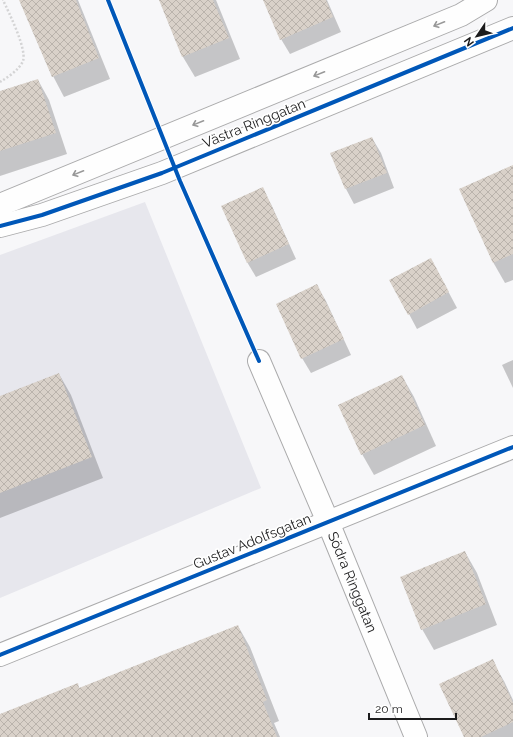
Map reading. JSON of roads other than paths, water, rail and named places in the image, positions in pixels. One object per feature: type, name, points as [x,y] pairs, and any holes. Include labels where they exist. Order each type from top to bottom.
[{"type":"street","name":"Västra Ringgatan","points":[[0,205],[461,15],[486,0]]},
{"type":"street","name":"Västra Ringgatan","points":[[0,226],[42,215],[162,173],[513,28]]},
{"type":"street","name":"Södra Ringgatan","points":[[259,361],[328,522],[416,737]]},
{"type":"street","name":"Gustav Adolfsgatan","points":[[0,655],[513,447]]}]
